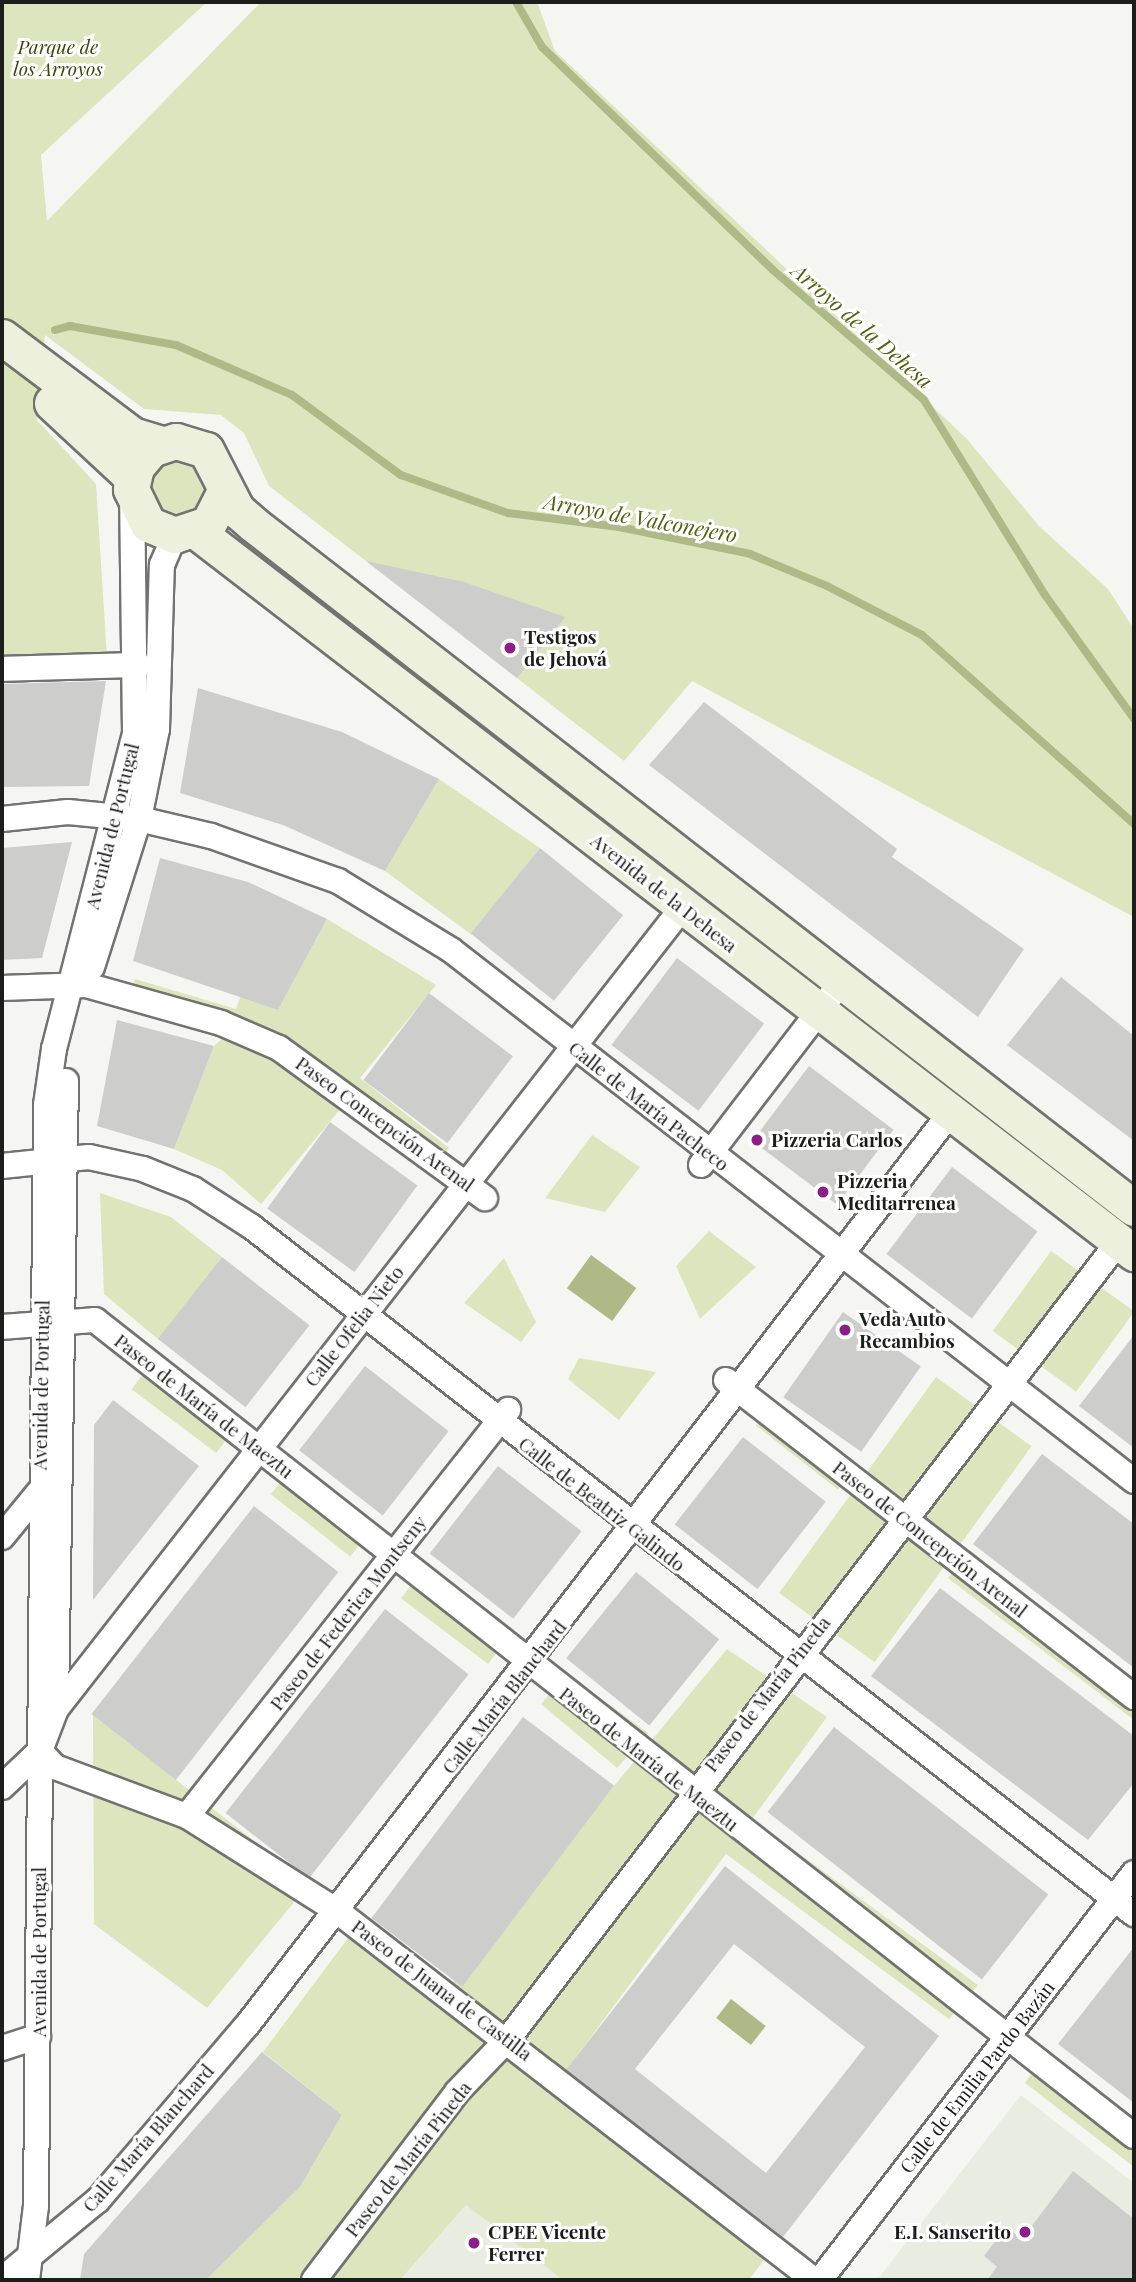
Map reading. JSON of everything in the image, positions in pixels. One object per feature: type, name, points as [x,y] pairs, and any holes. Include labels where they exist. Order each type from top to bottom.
[{"type":"main road","name":"Avenida de la Dehesa","points":[[2,337],[132,435],[160,444],[184,442],[205,450],[220,468],[225,491],[253,524],[829,999],[951,1112],[1127,1247]]},
{"type":"main road","name":"Avenida de la Dehesa","points":[[2,366],[132,489],[148,524],[186,533],[682,908],[829,999],[1134,1208]]},
{"type":"main road","points":[[132,489],[142,457],[160,444]]},
{"type":"main road","points":[[186,533],[216,515],[225,491]]},
{"type":"street","name":"Avenida de Portugal","points":[[129,817],[139,665],[132,489]]},
{"type":"street","name":"Avenida de Portugal","points":[[56,1709],[51,1320],[54,1049],[78,984],[158,717],[162,565],[186,533]]},
{"type":"street","points":[[2,669],[139,665]]},
{"type":"street","name":"Calle de María Pacheco","points":[[2,819],[68,812],[129,817],[211,836],[338,881],[451,950],[706,1159],[842,1256],[1134,1481]]},
{"type":"street","name":"Calle Ofelia Nieto","points":[[48,1759],[56,1709],[361,1316],[475,1190],[571,1047],[682,908]]},
{"type":"street","name":"Paseo Concepción Arenal","points":[[2,988],[78,984],[221,1023],[279,1048],[475,1190]]},
{"type":"street","points":[[706,1159],[829,999]]},
{"type":"street","name":"Calle María Blanchard","points":[[2,2279],[38,2266],[106,2189],[337,1911],[634,1530],[733,1385],[842,1256],[951,1112]]},
{"type":"street","name":"Calle de Beatriz Galindo","points":[[2,1166],[53,1158],[143,1170],[193,1189],[252,1227],[361,1316],[503,1416],[634,1530],[1125,1906]]},
{"type":"street","name":"Paseo de María Pineda","points":[[314,2280],[457,2092],[508,2039],[691,1793],[903,1517],[1009,1383],[1127,1247]]},
{"type":"street","name":"Avenida de Portugal","points":[[38,2266],[48,1759],[39,1492],[51,1320]]},
{"type":"street","name":"Paseo de María de Maeztu","points":[[2,1327],[51,1320],[95,1320],[691,1793],[1134,2136]]},
{"type":"street","name":"Paseo de Concepción Arenal","points":[[733,1385],[1134,1698]]},
{"type":"street","name":"Paseo de Federica Montseny","points":[[187,1816],[503,1416]]},
{"type":"street","points":[[2,1537],[39,1492]]},
{"type":"street","name":"Avenida de Portugal","points":[[38,2266],[38,2036],[48,1759]]},
{"type":"street","points":[[2,1787],[48,1759]]},
{"type":"street","name":"Paseo de Juana de Castilla","points":[[48,1759],[187,1816],[337,1911],[508,2039],[814,2280]]},
{"type":"street","name":"Calle de Emilia Pardo Bazán","points":[[820,2280],[1006,2037],[1125,1906],[1134,1873]]},
{"type":"street","points":[[2,2048],[38,2036]]},
{"type":"shaded area","points":[[591,1255],[636,1288],[612,1321],[567,1288]]},
{"type":"shaded area","points":[[731,1999],[766,2026],[751,2045],[716,2018]]},
{"type":"shaded area","name":"E.I. Sanserito","points":[[1021,2095],[1134,2183],[1134,2280],[877,2280]]},
{"type":"shaded area","name":"CPEE Vicente Ferrer","points":[[466,2205],[563,2280],[400,2280]]},
{"type":"green space","name":"Parque de los Arroyos","points":[[2,2],[207,2],[41,155],[47,221],[261,2],[537,2],[555,51],[967,439],[1039,526],[1108,589],[1134,629],[1134,917],[692,681],[624,761],[269,486],[244,433],[221,415],[144,409],[45,335],[37,420],[96,484],[107,657],[2,661]]},
{"type":"green space","points":[[178,458],[195,463],[203,471],[208,488],[203,505],[195,513],[178,518],[161,513],[153,505],[148,488],[153,471],[161,463]]},
{"type":"green space","points":[[439,779],[540,848],[472,935],[385,871]]},
{"type":"green space","points":[[327,919],[436,985],[360,1078],[449,1148],[434,1174],[342,1107],[261,1204],[222,1170],[174,1149],[214,1046],[224,1037],[126,1008],[135,979],[236,1009],[241,995],[278,1010]]},
{"type":"green space","points":[[592,1135],[640,1167],[605,1212],[545,1198]]},
{"type":"green space","points":[[100,1193],[171,1217],[222,1257],[159,1340],[104,1294]]},
{"type":"green space","points":[[709,1231],[756,1267],[700,1319],[676,1266]]},
{"type":"green space","points":[[1051,1251],[1134,1311],[1076,1392],[993,1331]]},
{"type":"green space","points":[[504,1258],[536,1322],[521,1342],[464,1303]]},
{"type":"green space","points":[[158,1354],[243,1418],[216,1453],[132,1389]]},
{"type":"green space","points":[[579,1358],[656,1372],[619,1420],[568,1379]]},
{"type":"green space","points":[[936,1377],[1031,1446],[875,1662],[779,1593]]},
{"type":"green space","points":[[775,1401],[857,1465],[838,1489],[756,1425]]},
{"type":"green space","points":[[296,1462],[376,1524],[350,1556],[271,1494]]},
{"type":"green space","points":[[970,1550],[1134,1680],[1134,1720],[948,1578]]},
{"type":"green space","points":[[427,1564],[514,1630],[488,1664],[401,1598]]},
{"type":"green space","points":[[727,1649],[827,1717],[752,1819],[978,1985],[949,2019],[726,1854],[560,2079],[773,2248],[749,2280],[563,2280],[466,2205],[400,2280],[206,2280],[300,2187],[342,2115],[263,2052],[357,1926],[445,1991]]},
{"type":"green space","points":[[568,1674],[648,1733],[617,1768],[541,1704]]},
{"type":"green space","points":[[93,1715],[309,1884],[207,2008],[94,1924]]},
{"type":"green space","points":[[1048,2050],[1134,2117],[1134,2167],[1025,2083]]},
{"type":"building","name":"Testigos de Jehová","points":[[366,561],[464,582],[565,617],[517,678]]},
{"type":"building","points":[[106,681],[89,786],[2,787],[2,684]]},
{"type":"building","points":[[198,688],[342,732],[439,779],[385,871],[283,825],[180,793]]},
{"type":"building","points":[[704,702],[897,849],[892,857],[1024,949],[978,1017],[649,765]]},
{"type":"building","points":[[72,842],[42,958],[2,960],[2,848]]},
{"type":"building","points":[[540,848],[623,915],[554,1001],[471,933]]},
{"type":"building","points":[[160,858],[248,882],[327,919],[278,1010],[133,961]]},
{"type":"building","points":[[677,958],[764,1024],[698,1111],[611,1045]]},
{"type":"building","points":[[1061,977],[1134,1036],[1134,1141],[1007,1045]]},
{"type":"building","points":[[429,993],[513,1056],[447,1143],[363,1080]]},
{"type":"building","points":[[117,1020],[214,1046],[174,1149],[97,1126]]},
{"type":"building","points":[[809,1066],[894,1130],[837,1205],[752,1141]]},
{"type":"building","points":[[330,1122],[417,1185],[354,1272],[267,1209]]},
{"type":"building","points":[[952,1167],[1037,1231],[972,1318],[886,1254]]},
{"type":"building","points":[[222,1257],[309,1325],[245,1407],[158,1339]]},
{"type":"building","points":[[843,1312],[921,1366],[861,1452],[783,1397]]},
{"type":"building","points":[[1134,1335],[1134,1448],[1079,1406]]},
{"type":"building","points":[[365,1366],[449,1431],[383,1516],[299,1450]]},
{"type":"building","points":[[113,1400],[199,1466],[93,1600],[94,1425]]},
{"type":"building","points":[[743,1437],[826,1502],[757,1589],[675,1524]]},
{"type":"building","points":[[1042,1454],[1134,1524],[1134,1668],[973,1544]]},
{"type":"building","points":[[498,1466],[582,1531],[513,1619],[430,1553]]},
{"type":"building","points":[[254,1506],[338,1572],[176,1780],[91,1714]]},
{"type":"building","points":[[636,1572],[719,1639],[649,1726],[566,1658]]},
{"type":"building","points":[[940,1588],[1134,1736],[1134,1783],[1088,1840],[871,1676]]},
{"type":"building","points":[[385,1609],[469,1674],[309,1878],[226,1813]]},
{"type":"building","points":[[523,1717],[614,1786],[462,1987],[371,1918]]},
{"type":"building","points":[[834,1727],[1048,1894],[982,1980],[768,1812]]},
{"type":"building","points":[[725,1866],[939,2036],[783,2237],[566,2070]],"holes":[[[734,1944],[865,2047],[766,2173],[635,2069]]]},
{"type":"building","points":[[1134,1947],[1134,2103],[1058,2044]]},
{"type":"building","points":[[262,2052],[342,2115],[300,2187],[206,2280],[80,2280],[84,2254]]},
{"type":"building","points":[[1073,2171],[1134,2219],[1134,2280],[987,2280],[997,2267],[984,2256],[1006,2227],[1022,2239]]},
{"type":"waterway","name":"Arroyo de la Dehesa","points":[[516,2],[542,47],[773,270],[924,400],[1045,595],[1134,719]]},
{"type":"waterway","name":"Arroyo de Valconejero","points":[[55,330],[70,326],[176,345],[292,395],[401,475],[508,513],[619,527],[750,554],[827,586],[922,635],[1134,824]]},
{"type":"place","name":"Testigos de Jehová","points":[[510,648]]},
{"type":"place","name":"Pizzeria Carlos","points":[[757,1140]]},
{"type":"place","name":"Pizzeria Meditarrenea","points":[[823,1192]]},
{"type":"place","name":"Veda Auto Recambios","points":[[845,1330]]},
{"type":"place","name":"E.I. Sanserito","points":[[1025,2232]]},
{"type":"place","name":"CPEE Vicente Ferrer","points":[[474,2243]]}]
